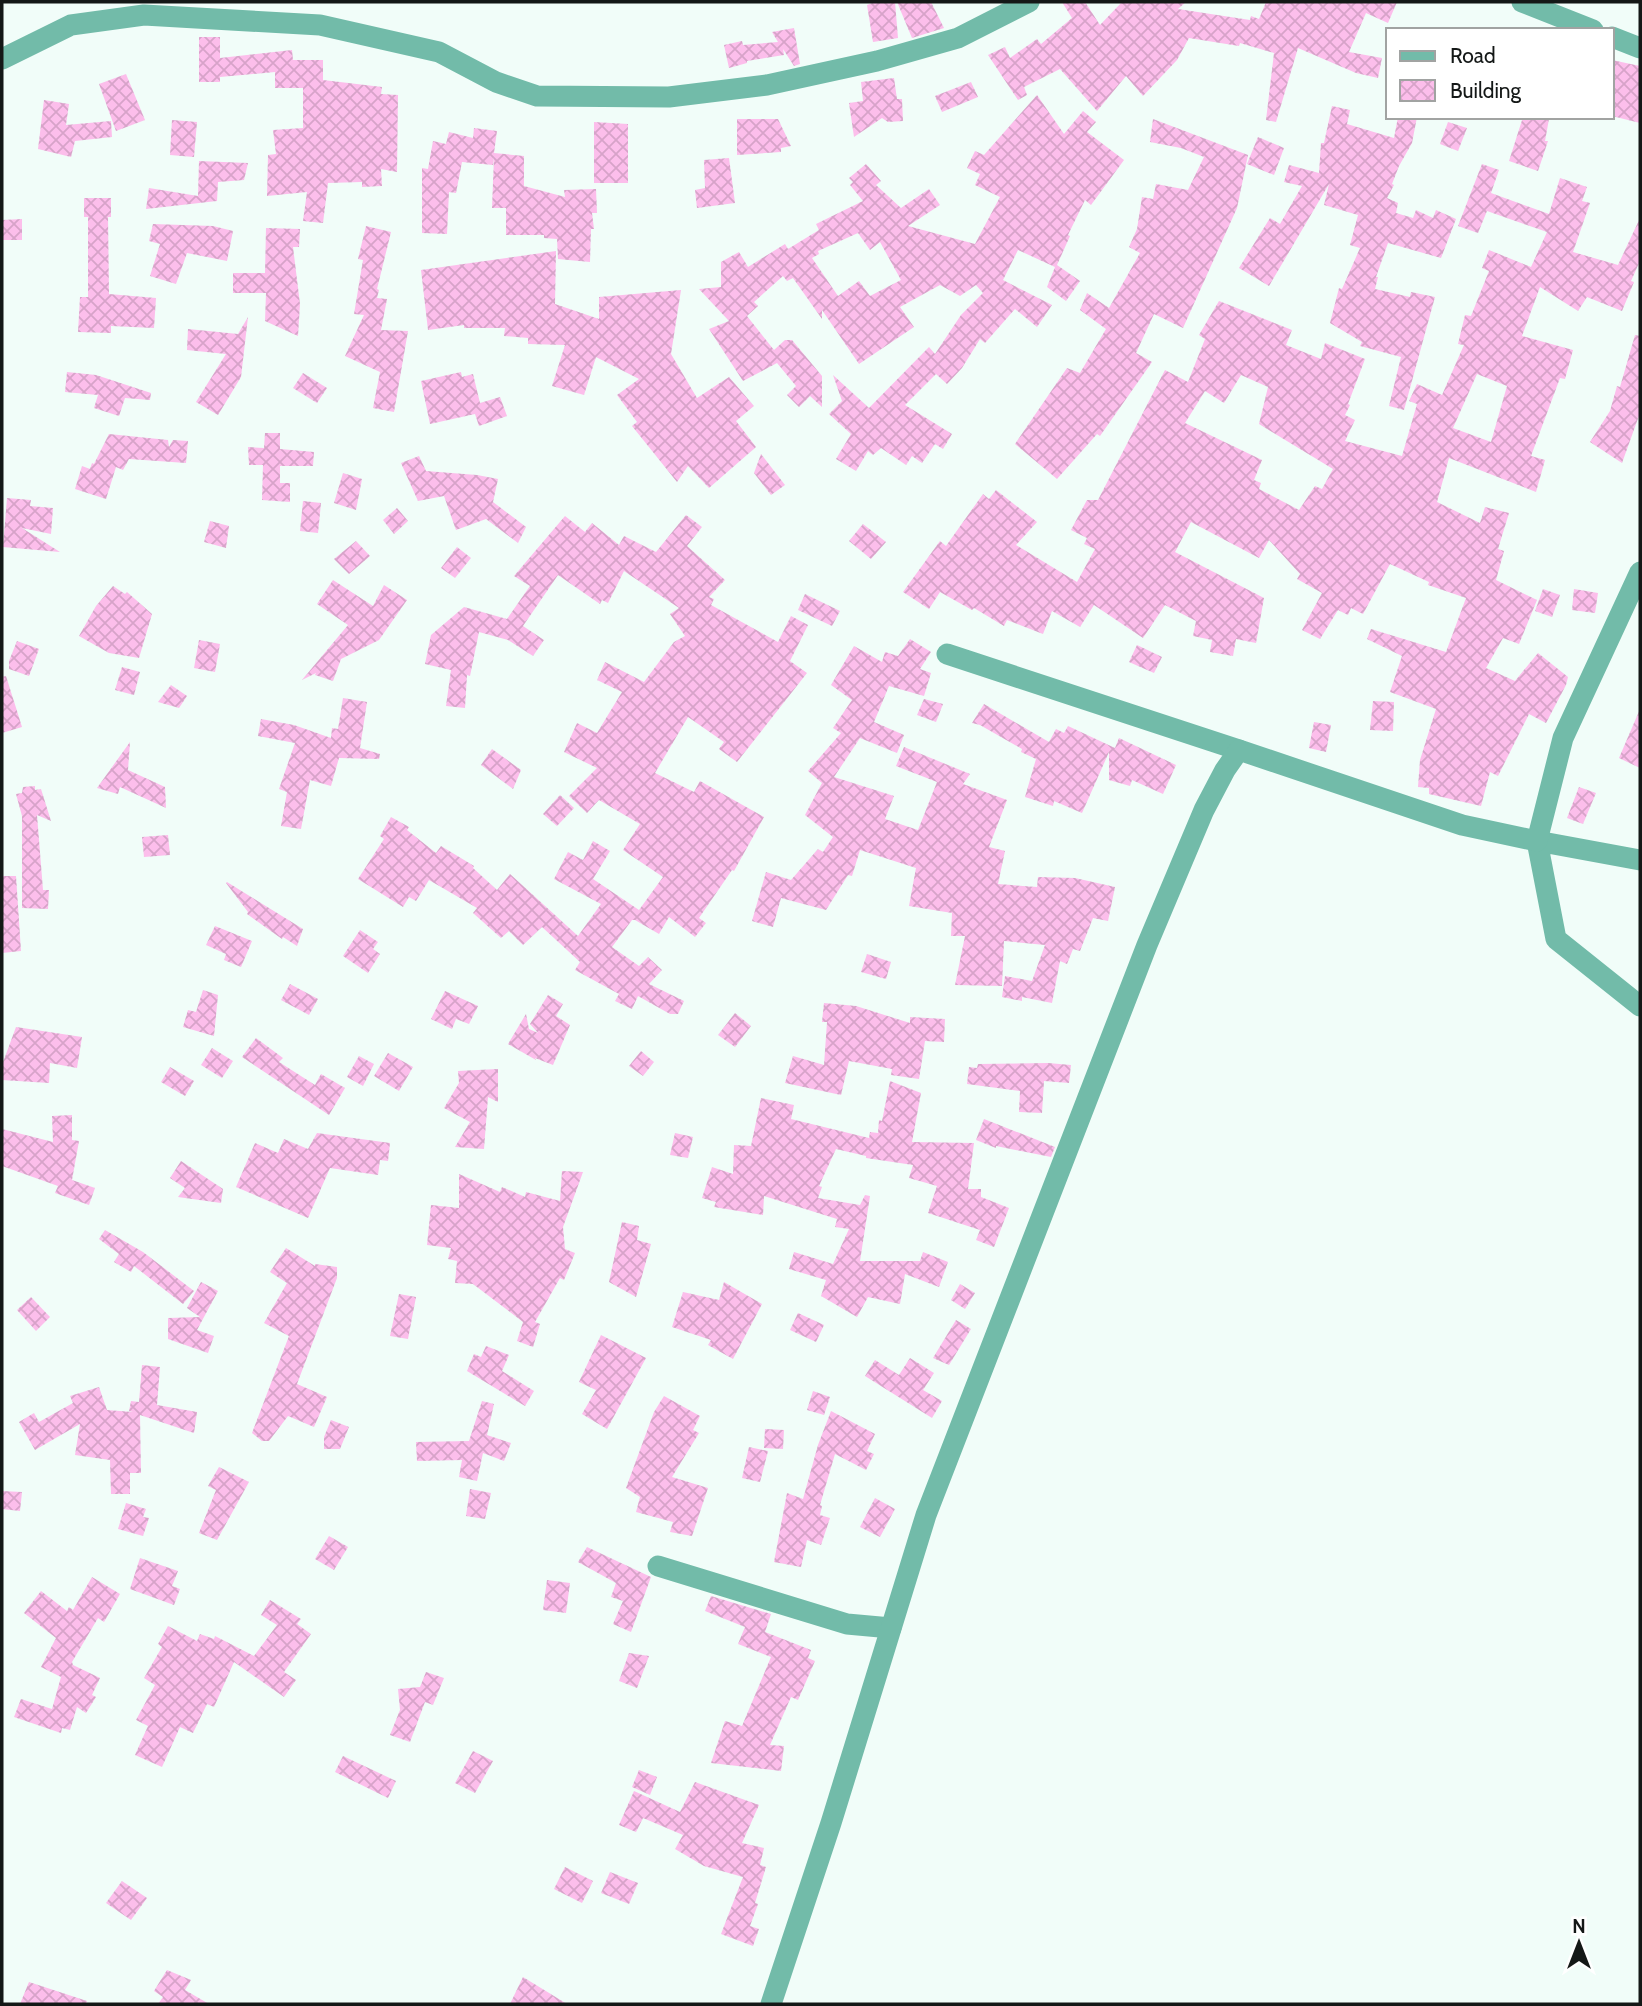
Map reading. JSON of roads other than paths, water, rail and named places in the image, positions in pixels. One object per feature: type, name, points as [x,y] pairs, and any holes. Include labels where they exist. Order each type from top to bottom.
[{"type":"street","points":[[2,59],[71,25],[109,18],[157,15],[320,25],[439,52],[496,82],[537,96],[669,97],[767,85],[877,61],[958,38],[1029,2]]},
{"type":"street","points":[[1522,2],[1588,28]]},
{"type":"street","points":[[1614,38],[1640,48]]},
{"type":"street","points":[[1640,572],[1563,738],[1537,841],[1556,939],[1640,1006]]},
{"type":"street","points":[[947,654],[1462,825],[1640,860]]},
{"type":"street","points":[[771,2004],[831,1824],[926,1515],[1095,1076],[1204,810],[1239,750]]},
{"type":"street","points":[[658,1566],[847,1624],[891,1628]]}]
